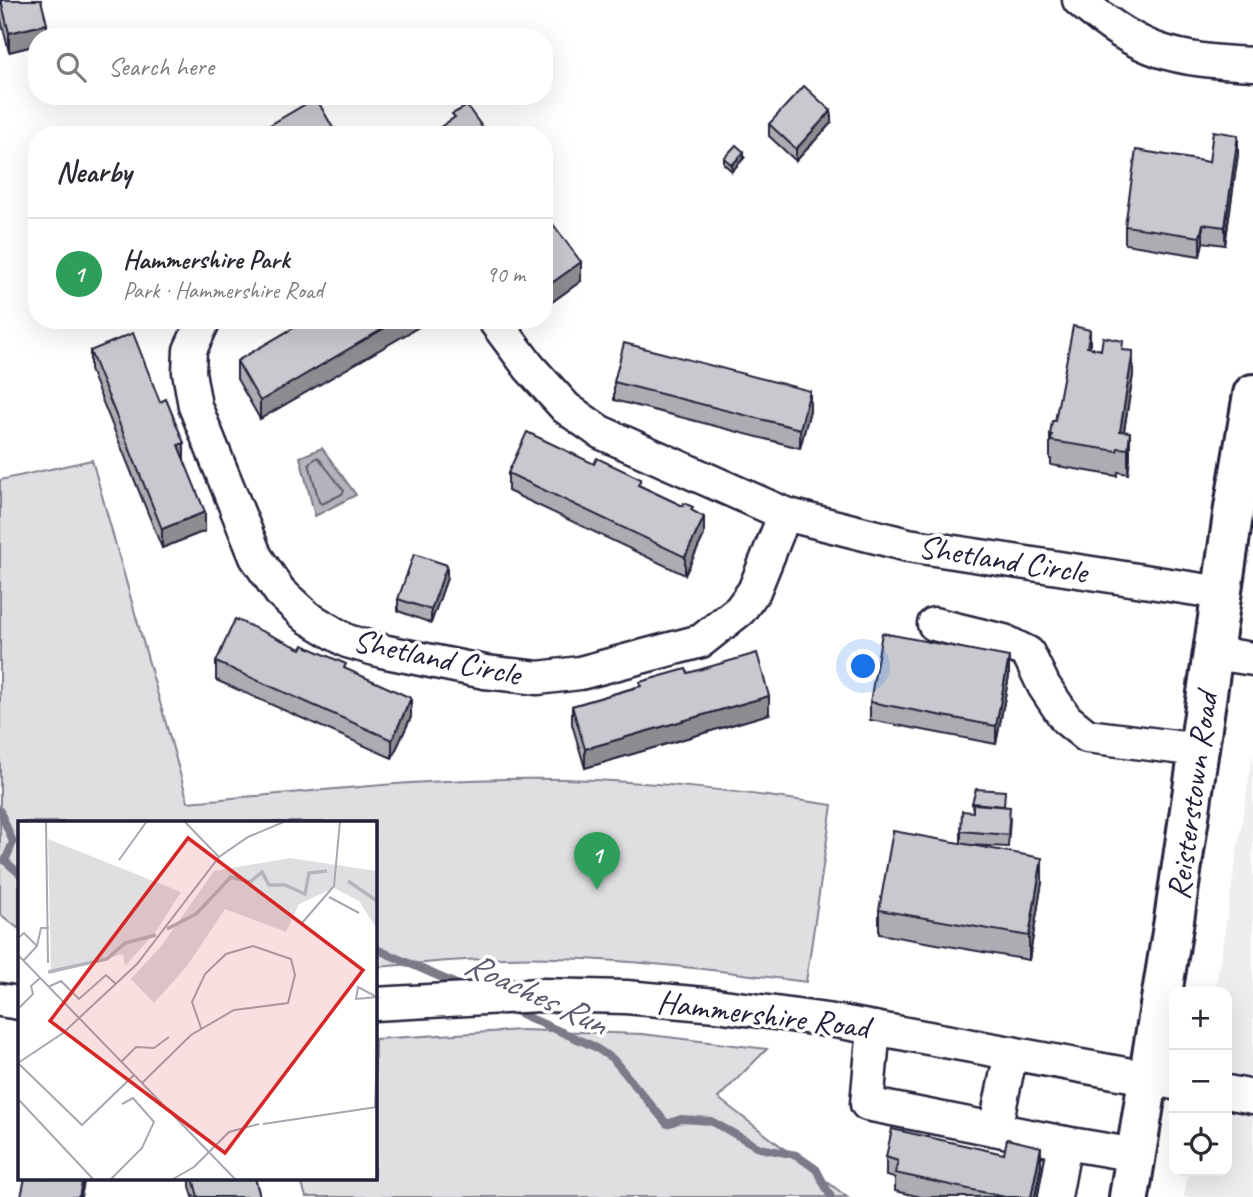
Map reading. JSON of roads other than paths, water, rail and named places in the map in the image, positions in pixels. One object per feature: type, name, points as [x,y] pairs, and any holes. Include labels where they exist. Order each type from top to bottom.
[{"type":"main road","name":"Reisterstown Road","points":[[1129,1197],[1136,1155],[1161,1080],[1199,750],[1253,394]]},
{"type":"street","points":[[1079,0],[1125,36],[1149,48],[1181,58],[1253,64]]},
{"type":"street","name":"Shetland Circle","points":[[200,329],[190,350],[189,372],[195,406],[256,557],[280,592],[307,617],[347,641],[485,672],[538,678],[580,673],[701,641],[740,610],[754,591],[785,514]]},
{"type":"street","name":"Shetland Circle","points":[[501,329],[529,368],[566,408],[600,432],[785,514],[908,545],[1223,593]]},
{"type":"street","points":[[934,624],[1004,640],[1028,653],[1044,686],[1066,719],[1087,736],[1199,750]]},
{"type":"street","points":[[1214,653],[1253,659]]},
{"type":"street","name":"Hammershire Road","points":[[376,1004],[540,995],[626,997],[728,1006],[874,1028],[1161,1080]]},
{"type":"street","points":[[0,1000],[18,1003]]},
{"type":"street","points":[[874,1028],[867,1104],[1136,1155]]},
{"type":"street","points":[[995,1129],[1011,1054]]},
{"type":"street","points":[[1232,1093],[1253,1097]]},
{"type":"street","points":[[1055,1197],[1065,1143]]},
{"type":"water","points":[[322,448],[356,495],[315,516],[300,457]]},
{"type":"waterway","name":"Roaches Run","points":[[0,811],[13,842],[5,861],[18,872]]},
{"type":"waterway","name":"Roaches Run","points":[[376,949],[463,987]]},
{"type":"waterway","name":"Roaches Run","points":[[510,1009],[593,1046],[613,1059],[667,1124],[681,1119],[711,1121],[760,1148],[796,1155],[816,1169],[831,1197]]},
{"type":"place","name":"Hammershire Park","points":[[597,890]]}]
